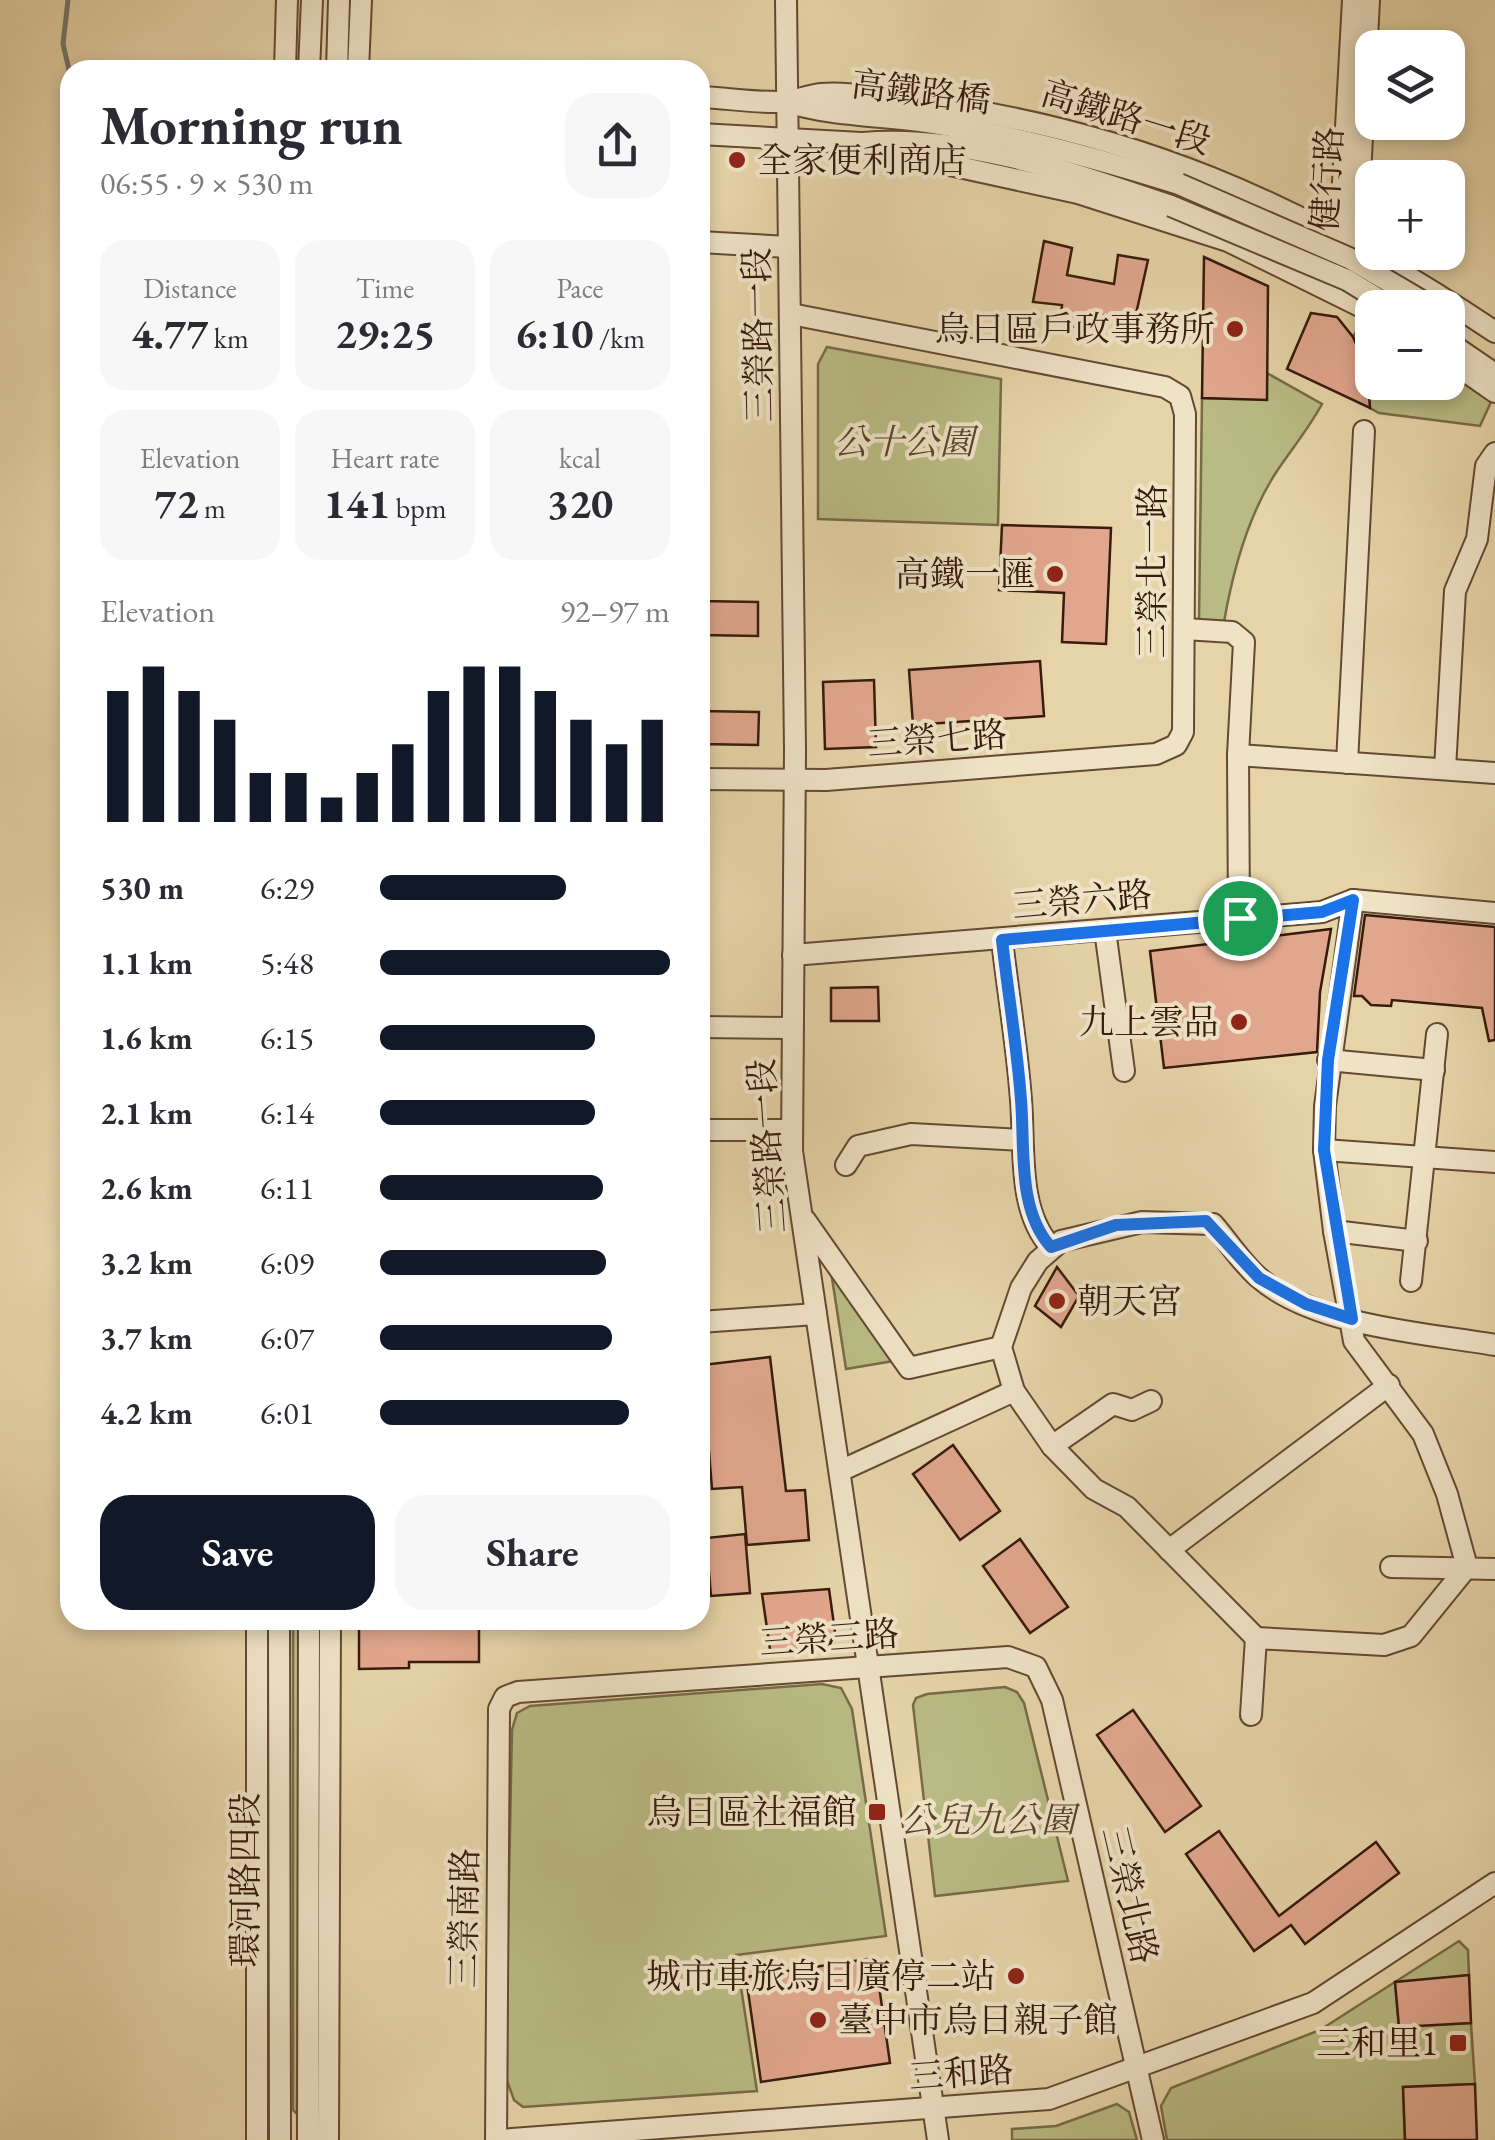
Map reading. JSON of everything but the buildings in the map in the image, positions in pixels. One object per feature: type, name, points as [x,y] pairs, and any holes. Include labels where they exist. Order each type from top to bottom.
[{"type":"street","points":[[285,60],[288,0]]},
{"type":"street","points":[[309,60],[312,0]]},
{"type":"street","points":[[337,60],[340,0]]},
{"type":"street","points":[[358,60],[361,0]]},
{"type":"street","name":"三榮路一段","points":[[786,0],[794,781],[792,1130],[801,1214],[938,2140]]},
{"type":"street","name":"健行路","points":[[1352,0],[1348,239],[1354,301]]},
{"type":"street","name":"健行路","points":[[1348,239],[1369,0]]},
{"type":"street","name":"高鐵路一段","points":[[710,98],[786,102],[822,94],[1006,116],[1186,167],[1248,190],[1348,239],[1495,332]]},
{"type":"street","name":"高鐵路橋","points":[[786,102],[821,113],[912,120],[1008,136],[1179,184],[1241,207],[1349,258],[1403,290]]},
{"type":"street","points":[[710,135],[861,143],[891,156],[1003,175],[1228,241],[1354,301]]},
{"type":"street","name":"高鐵路橋","points":[[861,143],[928,144],[1084,178],[1171,206],[1363,290]]},
{"type":"street","points":[[710,243],[788,247]]},
{"type":"street","name":"三榮北一路","points":[[791,314],[1165,387],[1180,396],[1185,414],[1184,718],[1176,745]]},
{"type":"street","points":[[1465,328],[1495,348]]},
{"type":"street","points":[[1465,354],[1495,374]]},
{"type":"street","points":[[1465,370],[1495,392]]},
{"type":"street","points":[[1347,763],[1364,431]]},
{"type":"street","points":[[1445,769],[1455,591],[1477,539],[1486,466],[1495,453]]},
{"type":"street","points":[[1184,629],[1232,632],[1244,642],[1238,755],[1240,918]]},
{"type":"street","name":"三榮七路","points":[[710,780],[794,781],[1156,754],[1176,745]]},
{"type":"street","points":[[1238,755],[1495,774]]},
{"type":"street","points":[[1353,900],[1328,1060],[1324,1150],[1334,1231],[1354,1341],[1423,1434],[1448,1494],[1467,1568]]},
{"type":"street","name":"三榮六路","points":[[792,955],[1322,912],[1353,900],[1495,913]]},
{"type":"street","points":[[1105,930],[1124,1070]]},
{"type":"street","points":[[1002,940],[1022,1140],[1036,1226],[1051,1247]]},
{"type":"street","points":[[710,1027],[792,1028]]},
{"type":"street","points":[[1411,1282],[1438,1034]]},
{"type":"street","points":[[1328,1060],[1434,1070]]},
{"type":"street","points":[[710,1130],[792,1130]]},
{"type":"street","points":[[846,1165],[858,1146],[882,1138],[946,1134],[1022,1140]]},
{"type":"street","points":[[1324,1150],[1495,1162]]},
{"type":"street","points":[[801,1214],[909,1368],[1001,1347]]},
{"type":"street","points":[[1467,1568],[1411,1636],[1384,1644],[1256,1638],[1127,1507],[1094,1489],[1052,1446],[1014,1392],[1001,1347],[1021,1288],[1051,1247],[1116,1225],[1206,1221],[1259,1278],[1306,1304],[1352,1319],[1495,1346]]},
{"type":"street","points":[[1334,1231],[1416,1241]]},
{"type":"street","points":[[710,1321],[816,1314]]},
{"type":"street","points":[[1169,1550],[1389,1385]]},
{"type":"street","points":[[840,1471],[1014,1392]]},
{"type":"street","points":[[1052,1446],[1113,1404],[1132,1410],[1152,1400]]},
{"type":"street","points":[[1391,1567],[1495,1569]]},
{"type":"street","name":"環河路四段","points":[[257,1630],[257,2140]]},
{"type":"street","name":"環河路四段","points":[[279,1630],[280,2140]]},
{"type":"street","name":"環河路四段","points":[[308,2140],[309,1630]]},
{"type":"street","points":[[328,2140],[330,1630]]},
{"type":"street","points":[[1252,1714],[1256,1638]]},
{"type":"street","name":"三榮三路","points":[[505,1697],[518,1692],[1008,1657],[1036,1667]]},
{"type":"street","name":"三榮北路","points":[[1036,1667],[1052,1700],[1153,2140]]},
{"type":"street","name":"三榮南路","points":[[498,2140],[499,1709],[505,1697]]},
{"type":"street","name":"三和路","points":[[498,2140],[1049,2099],[1312,2003],[1495,1883]]},
{"type":"green space","name":"公十公園","points":[[827,347],[1001,379],[998,525],[818,519],[818,364]]},
{"type":"green space","points":[[1267,373],[1322,404],[1259,503],[1237,562],[1224,622],[1199,620],[1202,398],[1266,399]]},
{"type":"green space","points":[[1465,384],[1491,402],[1480,426],[1379,413],[1370,408],[1369,400],[1465,400]]},
{"type":"green space","points":[[830,1265],[899,1360],[846,1369]]},
{"type":"green space","points":[[293,1630],[301,1630],[297,2114],[293,2110]]},
{"type":"green space","points":[[822,1684],[841,1688],[852,1709],[886,1936],[736,1955],[757,2091],[523,2107],[514,2100],[505,2075],[512,1730],[517,1713],[530,1706]]},
{"type":"green space","name":"公兒九公園","points":[[1005,1687],[1017,1692],[1024,1703],[1068,1881],[935,1896],[913,1705],[916,1698],[927,1694]]},
{"type":"green space","points":[[1459,1941],[1468,1950],[1469,1975],[1395,1983],[1399,2027],[1471,2023],[1475,2084],[1403,2087],[1405,2140],[1167,2140],[1161,2106],[1171,2088],[1320,2030]]},
{"type":"green space","points":[[1117,2104],[1129,2112],[1137,2140],[1012,2140],[1012,2129],[1056,2126]]},
{"type":"waterway","points":[[67,60],[63,44],[68,0]]},
{"type":"place","name":"全家便利商店","points":[[737,160]]},
{"type":"place","name":"烏日區戶政事務所","points":[[1235,329]]},
{"type":"place","name":"高鐵一匯","points":[[1055,574]]},
{"type":"place","name":"九上雲品","points":[[1239,1022]]},
{"type":"place","name":"朝天宮","points":[[1057,1301]]},
{"type":"place","name":"烏日區社福館","points":[[877,1812]]},
{"type":"place","name":"城市車旅烏日廣停二站","points":[[1016,1976]]},
{"type":"place","name":"臺中市烏日親子館","points":[[818,2020]]},
{"type":"place","name":"三和里1","points":[[1458,2043]]},
{"type":"route","points":[[1353,900],[1328,1060],[1324,1150],[1334,1231],[1352,1319],[1278,1291],[1259,1278],[1213,1224],[1206,1221],[1116,1225],[1051,1247],[1036,1226],[1023,1161],[1022,1101],[1002,940],[1240,918],[1322,912],[1353,900]]}]
